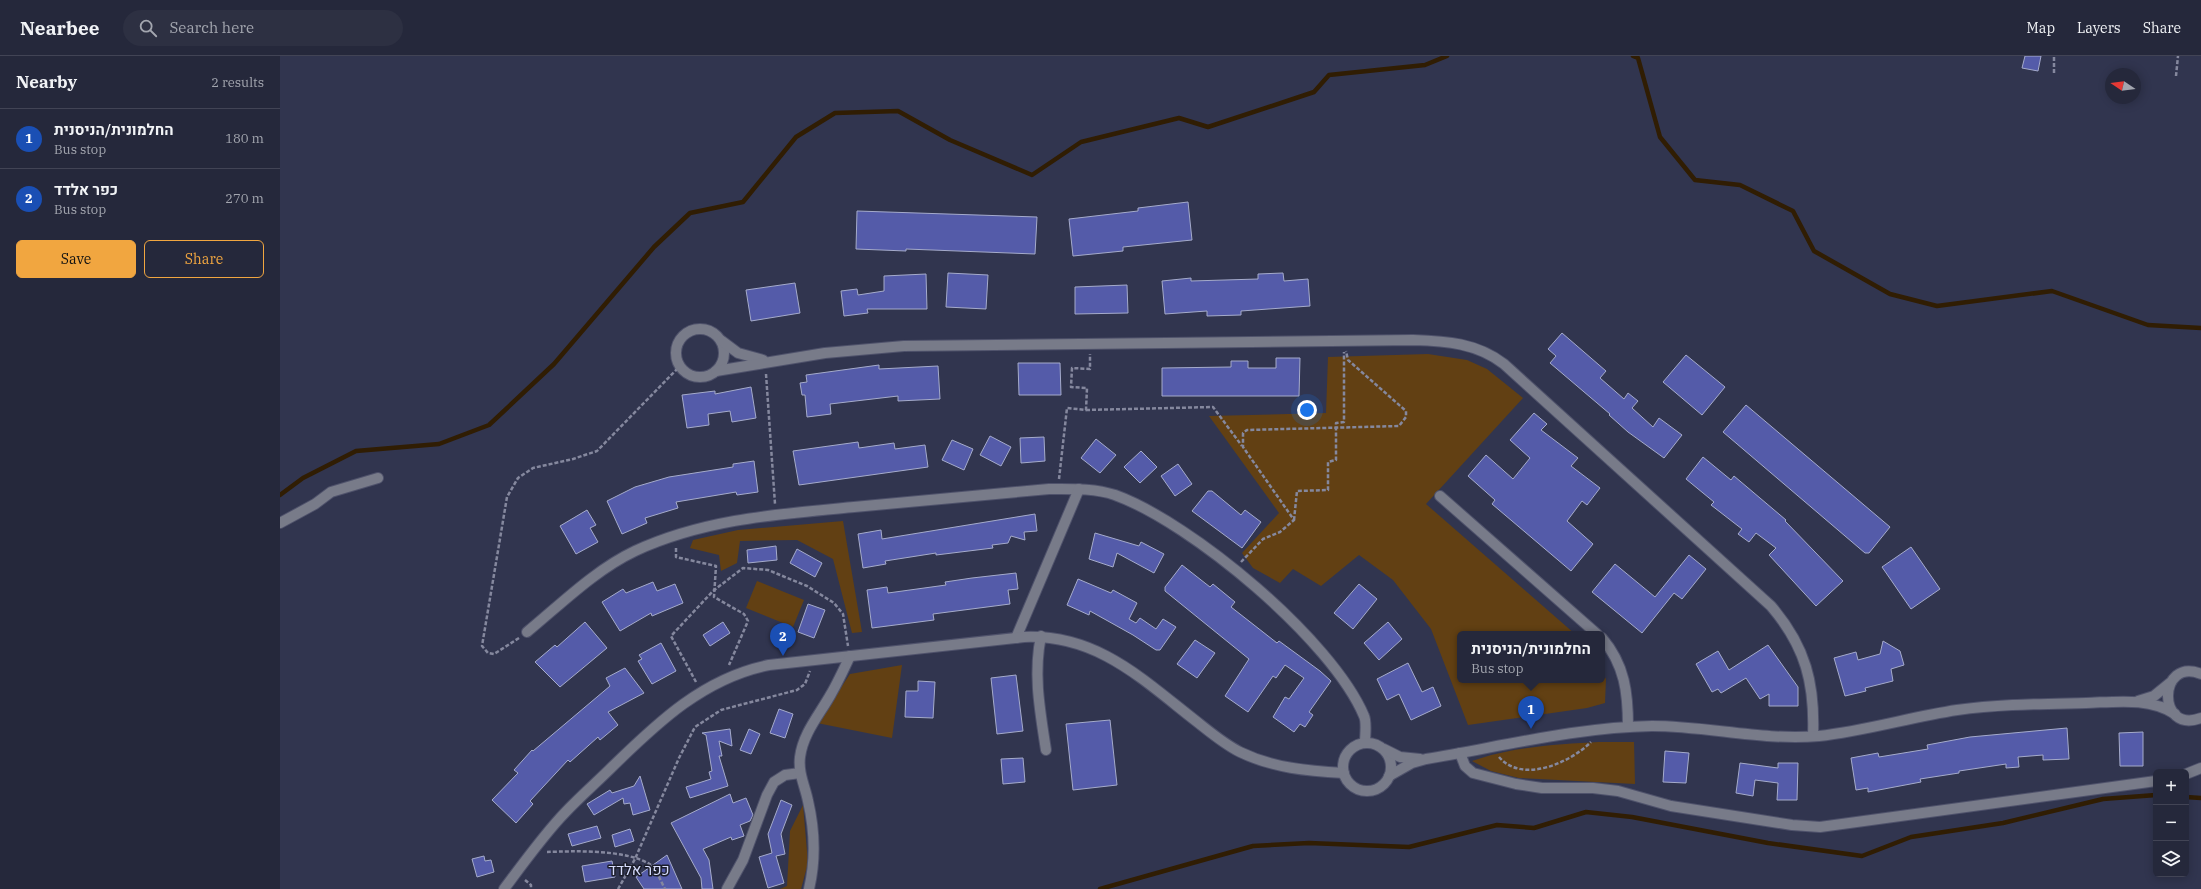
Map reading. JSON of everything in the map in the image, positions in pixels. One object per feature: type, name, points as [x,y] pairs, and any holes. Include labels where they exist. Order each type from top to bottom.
[{"type":"street","points":[[769,362],[743,355],[729,348],[713,332],[706,329],[698,329],[687,333],[682,337],[677,348],[677,359],[680,366],[688,374],[699,377],[716,372],[769,362],[885,347],[1413,340],[1456,343],[1482,350],[1504,364],[1771,606],[1797,642],[1807,668],[1813,694],[1813,736]]},
{"type":"street","points":[[716,372],[723,362],[724,355],[721,340]]},
{"type":"street","points":[[280,523],[315,504],[331,492],[378,478]]},
{"type":"street","points":[[527,632],[601,572],[634,552],[686,532],[730,521],[776,515],[1058,489],[1079,489],[1114,495],[1142,507],[1165,520],[1234,570],[1296,625],[1333,665],[1365,717],[1365,743]]},
{"type":"street","points":[[1016,638],[1079,489]]},
{"type":"street","points":[[1440,496],[1594,631]]},
{"type":"street","points":[[1041,636],[1037,658],[1037,684],[1046,750]]},
{"type":"street","points":[[504,889],[560,818],[668,714],[722,680],[761,667],[1041,636],[1085,645],[1116,660],[1219,739],[1250,756],[1294,769],[1344,773]]},
{"type":"street","points":[[1605,642],[1617,660],[1624,676],[1628,699],[1628,727]]},
{"type":"street","points":[[809,889],[815,851],[813,825],[800,773],[800,756],[809,731],[819,711],[831,696],[850,656]]},
{"type":"street","points":[[2134,702],[2150,698],[2178,675],[2185,672],[2201,674]]},
{"type":"street","points":[[2170,683],[2167,698],[2170,709],[2175,714]]},
{"type":"street","points":[[1426,759],[1400,757],[1376,744],[1365,743],[1354,746],[1346,754],[1343,765],[1344,773],[1351,785],[1365,791],[1380,787],[1389,776],[1412,763],[1426,759],[1628,727],[1669,726],[1781,737],[1813,736],[1983,707],[2134,702],[2158,706],[2189,720],[2201,718]]},
{"type":"street","points":[[1383,748],[1390,761],[1389,776]]},
{"type":"street","points":[[1460,753],[1465,766],[1473,773],[1516,784],[1542,788],[1593,788],[1618,791],[1670,806],[1792,825],[1820,827],[2153,781]]},
{"type":"street","points":[[2189,773],[2201,768]]},
{"type":"street","points":[[727,889],[743,860],[767,795],[774,782],[785,775],[800,773]]},
{"type":"path","points":[[2054,56],[2054,72]]},
{"type":"path","points":[[2176,76],[2178,56]]},
{"type":"path","points":[[1234,570],[1263,539],[1280,532],[1294,520],[1297,491],[1328,490],[1328,462],[1336,460],[1336,423],[1344,422],[1344,341]]},
{"type":"path","points":[[1243,447],[1243,433],[1247,430],[1399,426],[1406,417],[1406,411],[1348,360],[1344,341]]},
{"type":"path","points":[[1086,410],[1087,388],[1071,387],[1072,368],[1090,369],[1090,344]]},
{"type":"path","points":[[769,362],[776,515]]},
{"type":"path","points":[[527,632],[494,654],[488,653],[482,646],[507,497],[518,478],[533,468],[573,459],[597,451],[680,366]]},
{"type":"path","points":[[1058,489],[1067,408],[1086,410],[1213,407],[1294,520]]},
{"type":"path","points":[[686,532],[674,550],[676,557],[716,566],[713,591],[714,596],[744,614],[748,621],[722,680]]},
{"type":"path","points":[[701,692],[671,636],[713,591],[743,568],[768,570],[806,586],[834,603],[843,614],[850,656]]},
{"type":"path","points":[[618,889],[635,859],[679,758],[695,727],[721,710],[797,690],[805,684],[815,660]]},
{"type":"path","points":[[1494,748],[1500,758],[1508,764],[1528,769],[1545,768],[1556,766],[1567,761],[1585,748],[1603,730]]},
{"type":"path","points":[[532,852],[584,851],[611,854],[635,859],[651,866],[665,889]]},
{"type":"shaded area","points":[[1428,354],[1467,360],[1487,369],[1523,398],[1426,504],[1572,631],[1457,631],[1457,683],[1605,683],[1605,677],[1606,679],[1605,703],[1587,708],[1468,725],[1431,629],[1393,580],[1359,555],[1321,586],[1293,569],[1280,583],[1253,568],[1242,553],[1279,513],[1209,416],[1326,413],[1328,357]]},
{"type":"shaded area","points":[[843,521],[862,632],[852,633],[833,559],[797,540],[740,541],[737,563],[721,571],[719,555],[690,548],[693,540],[738,530]]},
{"type":"shaded area","points":[[757,581],[804,600],[793,627],[746,608]]},
{"type":"shaded area","points":[[902,665],[892,738],[817,723],[850,674]]},
{"type":"shaded area","points":[[1599,742],[1634,742],[1635,784],[1519,778],[1491,771],[1472,761],[1518,749]]},
{"type":"shaded area","points":[[803,805],[808,863],[801,889],[780,889],[787,886],[790,831]]},
{"type":"building","points":[[2025,56],[2041,56],[2038,71],[2022,68]]},
{"type":"building","points":[[1188,202],[1192,240],[1123,247],[1123,251],[1073,256],[1069,219],[1138,211],[1138,208]]},
{"type":"building","points":[[857,211],[1037,217],[1035,254],[906,249],[906,251],[856,249]]},
{"type":"building","points":[[948,273],[988,275],[986,309],[946,307]]},
{"type":"building","points":[[1283,273],[1284,281],[1308,279],[1310,306],[1241,311],[1241,315],[1207,316],[1207,311],[1165,314],[1162,281],[1191,278],[1191,281],[1258,279],[1258,274]]},
{"type":"building","points":[[926,274],[927,309],[867,309],[868,313],[844,316],[841,291],[857,289],[858,295],[884,291],[884,276]]},
{"type":"building","points":[[795,283],[800,313],[751,321],[746,290]]},
{"type":"building","points":[[1127,285],[1128,313],[1075,314],[1075,287]]},
{"type":"building","points":[[1562,333],[1606,371],[1600,378],[1624,399],[1628,393],[1638,401],[1632,408],[1653,427],[1659,418],[1682,435],[1664,458],[1628,432],[1609,415],[1610,414],[1550,363],[1556,356],[1548,349]]},
{"type":"building","points":[[1686,355],[1725,387],[1702,415],[1663,382]]},
{"type":"building","points":[[1276,358],[1300,358],[1299,396],[1162,396],[1162,368],[1231,367],[1231,361],[1248,361],[1248,368],[1276,368]]},
{"type":"building","points":[[1018,363],[1060,363],[1061,395],[1019,395]]},
{"type":"building","points":[[879,365],[879,369],[938,366],[940,399],[898,401],[898,396],[830,404],[831,414],[807,417],[805,395],[802,395],[800,383],[807,382],[806,375]]},
{"type":"building","points":[[751,387],[756,418],[732,422],[730,411],[708,414],[709,425],[687,428],[682,395],[715,391],[715,394]]},
{"type":"building","points":[[1746,405],[1890,527],[1869,553],[1865,553],[1723,432]]},
{"type":"building","points":[[1534,413],[1547,424],[1541,430],[1578,458],[1571,466],[1600,488],[1587,505],[1582,501],[1567,521],[1593,544],[1571,571],[1492,504],[1495,500],[1468,476],[1486,455],[1513,479],[1530,458],[1510,440]]},
{"type":"building","points":[[990,436],[1011,447],[1001,466],[980,455]]},
{"type":"building","points":[[1044,437],[1045,461],[1021,463],[1020,438]]},
{"type":"building","points":[[1096,439],[1116,455],[1100,473],[1081,458]]},
{"type":"building","points":[[952,440],[973,449],[964,470],[942,460]]},
{"type":"building","points":[[858,442],[859,448],[894,443],[895,449],[925,445],[928,467],[799,485],[793,451]]},
{"type":"building","points":[[1141,451],[1157,467],[1140,483],[1124,467]]},
{"type":"building","points":[[1703,457],[1731,480],[1734,476],[1786,520],[1785,521],[1843,581],[1816,606],[1769,555],[1776,548],[1756,533],[1749,542],[1738,534],[1742,529],[1711,505],[1714,502],[1686,479]]},
{"type":"building","points":[[754,461],[758,492],[737,495],[736,492],[676,502],[678,508],[645,518],[647,523],[622,534],[607,501],[635,487],[669,477],[733,467],[733,464]]},
{"type":"building","points":[[1178,464],[1192,484],[1175,496],[1161,476]]},
{"type":"building","points":[[1208,491],[1212,491],[1241,515],[1245,510],[1261,522],[1242,548],[1192,511]]},
{"type":"building","points":[[587,510],[596,525],[590,528],[598,542],[576,554],[560,526]]},
{"type":"building","points":[[1035,514],[1037,531],[1024,532],[1025,540],[1011,536],[1008,543],[992,545],[993,548],[936,555],[936,553],[885,561],[886,564],[863,568],[858,534],[881,530],[882,539]]},
{"type":"building","points":[[1095,533],[1139,546],[1141,542],[1164,554],[1154,573],[1117,553],[1113,567],[1089,559]]},
{"type":"building","points":[[776,546],[777,560],[748,563],[747,550]]},
{"type":"building","points":[[1911,547],[1940,589],[1911,609],[1882,567]]},
{"type":"building","points":[[797,549],[822,563],[815,577],[790,563]]},
{"type":"building","points":[[1689,555],[1706,569],[1682,599],[1674,593],[1642,633],[1592,592],[1615,564],[1655,597]]},
{"type":"building","points":[[1182,565],[1210,587],[1213,584],[1235,602],[1231,607],[1277,643],[1279,641],[1320,671],[1331,681],[1309,712],[1313,715],[1305,727],[1300,724],[1294,732],[1273,717],[1285,697],[1289,699],[1304,678],[1285,665],[1276,678],[1273,676],[1248,712],[1225,696],[1249,659],[1165,591],[1165,587]]},
{"type":"building","points":[[1016,573],[1018,589],[1008,590],[1010,604],[933,614],[934,620],[872,628],[867,590],[887,587],[888,593],[946,585],[945,582]]},
{"type":"building","points":[[1078,579],[1111,593],[1113,590],[1137,603],[1129,619],[1136,623],[1140,618],[1156,629],[1163,619],[1176,627],[1160,650],[1156,650],[1133,635],[1090,611],[1089,615],[1067,605]]},
{"type":"building","points":[[653,582],[657,591],[675,584],[683,603],[652,616],[651,613],[620,631],[602,602],[623,589],[626,593]]},
{"type":"building","points":[[1359,584],[1377,599],[1353,629],[1334,613]]},
{"type":"building","points":[[808,604],[825,610],[814,638],[798,632]]},
{"type":"building","points":[[585,622],[607,648],[560,687],[535,662],[555,645],[557,647]]},
{"type":"building","points":[[723,622],[730,633],[710,646],[703,635]]},
{"type":"building","points":[[1388,622],[1402,639],[1379,660],[1364,643]]},
{"type":"building","points":[[1195,640],[1215,653],[1197,678],[1177,664]]},
{"type":"building","points":[[1883,641],[1900,651],[1904,665],[1891,669],[1893,681],[1865,688],[1866,691],[1845,696],[1834,658],[1856,652],[1858,660],[1880,654]]},
{"type":"building","points":[[661,643],[676,671],[652,684],[638,661],[642,659],[639,655]]},
{"type":"building","points":[[1768,645],[1798,687],[1798,706],[1769,706],[1769,694],[1760,699],[1746,678],[1721,693],[1718,689],[1712,692],[1696,664],[1718,651],[1729,670]]},
{"type":"building","points":[[1408,663],[1422,692],[1433,687],[1441,706],[1411,720],[1399,694],[1387,700],[1377,679]]},
{"type":"building","points":[[625,668],[644,693],[608,712],[618,725],[600,740],[598,737],[570,762],[568,760],[530,801],[533,804],[516,823],[492,800],[518,773],[514,770],[532,750],[533,751],[610,686],[606,678]]},
{"type":"building","points":[[1016,675],[1023,731],[997,734],[991,678]]},
{"type":"building","points":[[918,681],[935,682],[933,718],[905,717],[906,691],[918,691]]},
{"type":"building","points":[[779,709],[793,714],[785,738],[770,733]]},
{"type":"building","points":[[1110,720],[1117,785],[1073,790],[1066,724]]},
{"type":"building","points":[[2067,728],[2069,759],[2043,760],[2043,755],[2018,757],[2019,767],[2006,768],[2006,764],[1959,771],[1959,773],[1920,779],[1921,782],[1868,792],[1868,788],[1856,790],[1851,758],[1878,753],[1879,757],[1928,749],[1927,745],[1970,737]]},
{"type":"building","points":[[730,729],[732,746],[719,741],[722,756],[719,756],[728,786],[690,798],[686,787],[711,779],[709,772],[712,771],[706,735],[702,733]]},
{"type":"building","points":[[749,729],[760,734],[751,754],[740,750]]},
{"type":"building","points":[[2143,732],[2143,766],[2120,766],[2119,733]]},
{"type":"building","points":[[1665,751],[1689,753],[1686,783],[1663,782]]},
{"type":"building","points":[[1023,758],[1025,782],[1003,784],[1001,759]]},
{"type":"building","points":[[1740,763],[1778,768],[1778,763],[1798,763],[1797,800],[1777,800],[1778,783],[1755,780],[1753,796],[1736,793]]},
{"type":"building","points":[[640,776],[650,810],[633,815],[630,803],[624,804],[623,798],[594,815],[587,804],[610,790],[612,793],[634,786]]},
{"type":"building","points":[[730,794],[733,803],[746,798],[753,815],[750,821],[740,825],[744,836],[732,840],[731,837],[703,849],[709,860],[713,889],[702,889],[701,878],[671,823]]},
{"type":"building","points":[[781,800],[792,805],[781,834],[785,854],[776,856],[784,883],[768,888],[759,857],[772,853],[768,834]]},
{"type":"building","points":[[597,826],[601,838],[572,846],[568,834]]},
{"type":"building","points":[[630,829],[634,841],[615,847],[612,835]]},
{"type":"building","points":[[667,855],[682,889],[644,889],[636,877]]},
{"type":"building","points":[[484,856],[485,861],[491,860],[494,872],[477,877],[472,859]]},
{"type":"building","points":[[612,861],[615,877],[585,882],[582,866]]},
{"type":"waterway","points":[[280,495],[303,478],[356,451],[439,444],[489,425],[554,364],[654,247],[690,213],[743,202],[796,137],[835,113],[898,111],[950,140],[1032,175],[1081,142],[1179,118],[1208,127],[1314,92],[1329,75],[1425,65],[1447,56]]},
{"type":"waterway","points":[[1633,56],[1638,58],[1660,137],[1695,180],[1740,185],[1793,211],[1814,251],[1890,294],[1937,306],[2052,291],[2148,325],[2201,328]]},
{"type":"waterway","points":[[1100,889],[1253,846],[1309,843],[1409,847],[1497,825],[1534,828],[1586,812],[1632,817],[1768,843],[1862,856],[1911,837],[2003,823],[2103,799],[2153,795]]},
{"type":"waterway","points":[[2189,797],[2201,798]]},
{"type":"place","name":"כפר אלדד","points":[[783,656]]},
{"type":"place","name":"החלמונית/הניסנית","points":[[1531,729]]},
{"type":"district","name":"כפר אלדד","points":[[639,869]]}]
